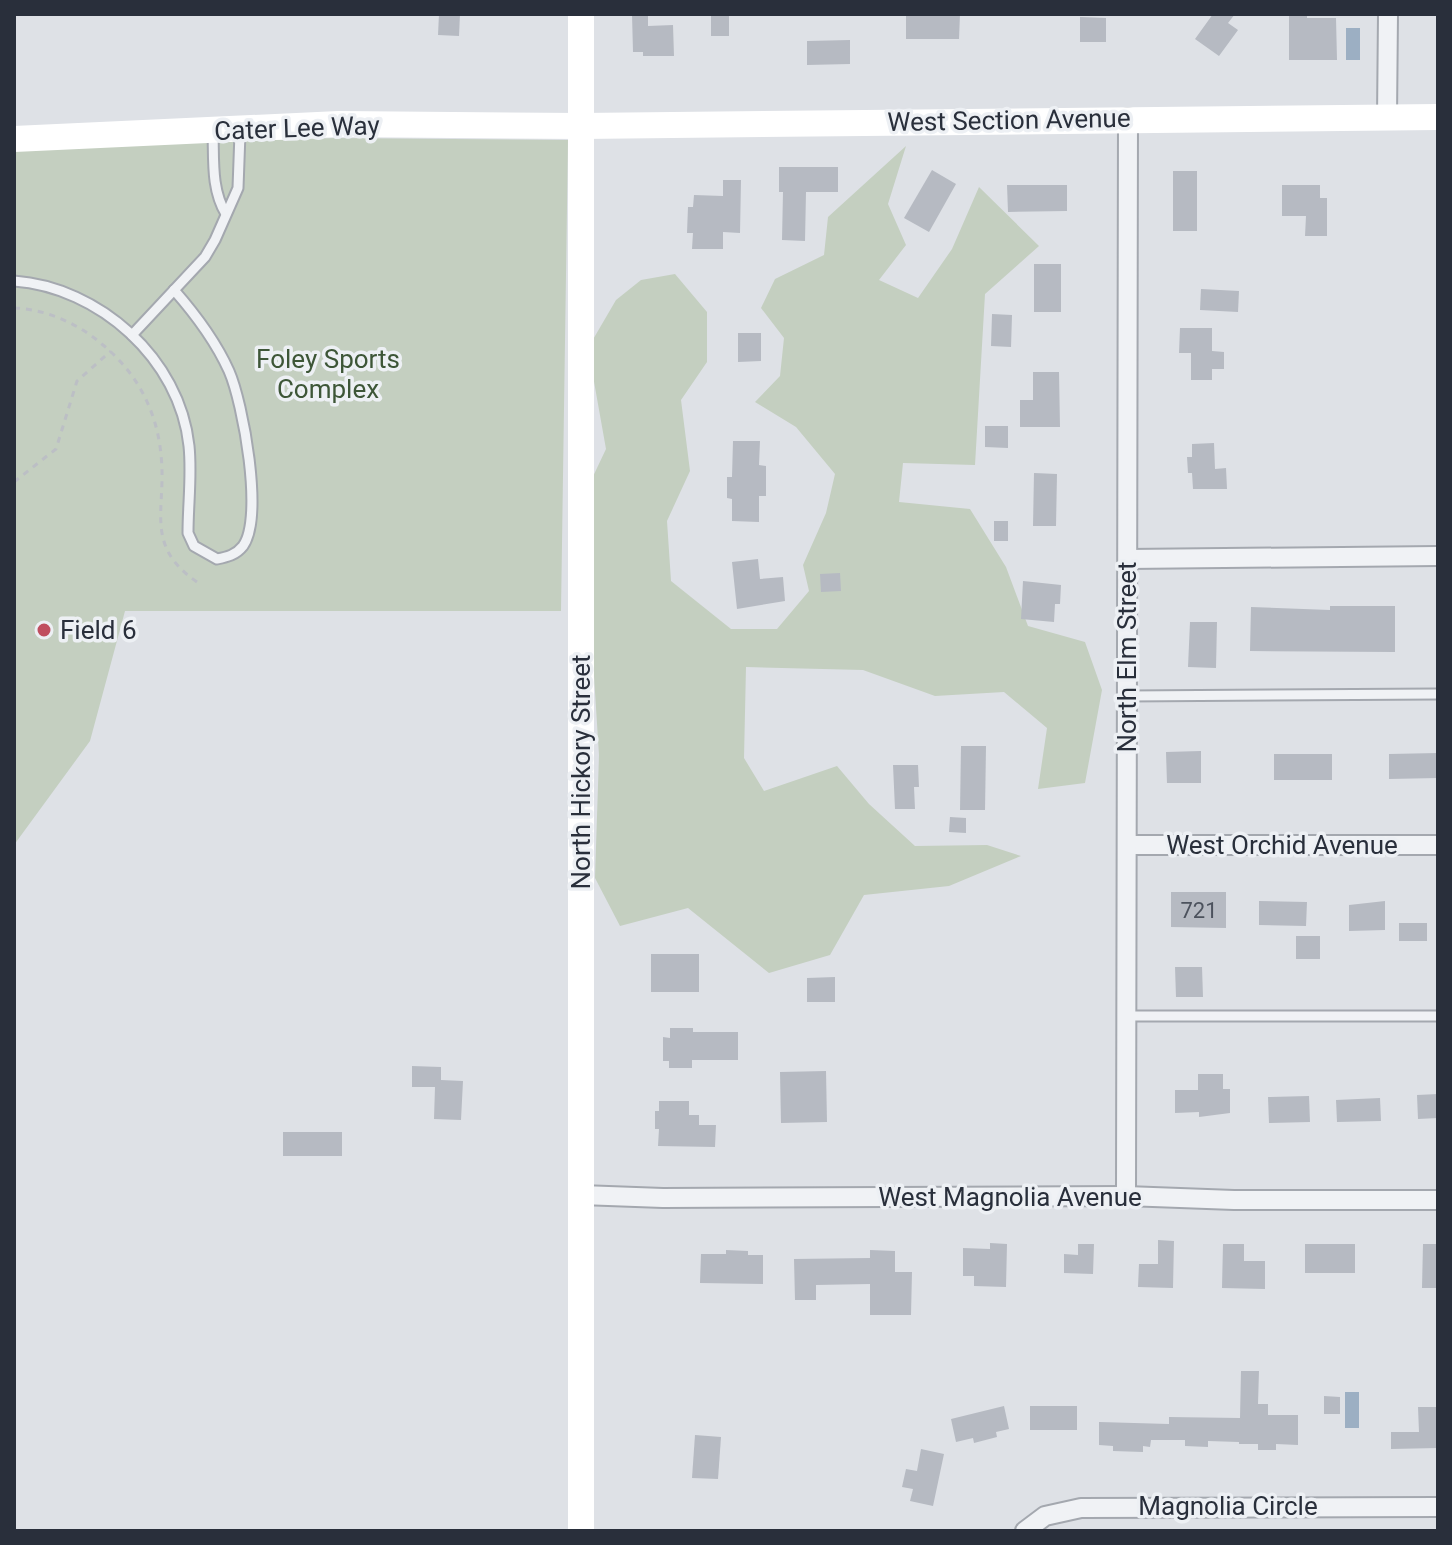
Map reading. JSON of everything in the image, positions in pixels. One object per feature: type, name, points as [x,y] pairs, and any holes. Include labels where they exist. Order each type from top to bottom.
[{"type":"street","name":"North Hickory Street","points":[[581,14],[581,1531]]},
{"type":"street","points":[[1387,117],[1388,14]]},
{"type":"street","name":"West Section Avenue","points":[[581,126],[1438,117]]},
{"type":"street","name":"North Elm Street","points":[[1126,1196],[1128,118]]},
{"type":"street","name":"Cater Lee Way","points":[[14,139],[339,124],[581,126]]},
{"type":"street","points":[[1128,559],[1438,556]]},
{"type":"street","name":"West Orchid Avenue","points":[[1127,845],[1438,845]]},
{"type":"street","name":"West Magnolia Avenue","points":[[581,1195],[663,1198],[1126,1196],[1234,1200],[1438,1200]]},
{"type":"street","name":"Magnolia Circle","points":[[1025,1531],[1045,1516],[1081,1508],[1438,1507]]},
{"type":"lane","points":[[132,335],[205,257],[238,188],[240,129]]},
{"type":"lane","points":[[213,131],[215,188],[226,214]]},
{"type":"lane","points":[[14,281],[63,290],[89,301],[132,335],[160,372],[175,397],[189,445],[188,533],[194,546],[217,559],[232,556],[244,545],[250,527],[246,429],[240,401],[218,348],[201,321],[174,290]]},
{"type":"lane","points":[[1127,696],[1438,694]]},
{"type":"lane","points":[[1126,1016],[1438,1016]]},
{"type":"path","points":[[14,308],[60,318],[96,338],[111,351],[139,386],[156,422],[162,459],[163,544],[170,559],[197,582]]},
{"type":"path","points":[[14,482],[56,449],[77,381],[111,351]]},
{"type":"green space","name":"Foley Sports Complex","points":[[335,138],[568,140],[561,611],[125,611],[90,741],[14,845],[14,149]]},
{"type":"green space","points":[[906,146],[888,204],[906,245],[879,280],[918,298],[952,249],[979,187],[1039,246],[985,294],[975,465],[903,463],[899,502],[970,509],[1006,567],[1028,626],[1085,642],[1102,690],[1085,783],[1038,789],[1047,728],[1004,692],[935,696],[863,670],[746,667],[744,758],[764,791],[837,766],[869,804],[915,846],[987,845],[1021,856],[949,886],[864,895],[830,955],[769,973],[688,908],[620,926],[595,878],[599,755],[594,676],[572,583],[588,487],[606,449],[588,348],[616,300],[641,280],[675,274],[707,312],[707,362],[681,400],[690,471],[667,521],[671,581],[731,629],[777,629],[809,591],[803,565],[826,513],[835,474],[796,427],[755,402],[780,376],[784,338],[761,308],[775,279],[824,255],[828,217]]},
{"type":"water","points":[[1346,28],[1360,28],[1360,60],[1346,60]]},
{"type":"water","points":[[1345,1392],[1359,1392],[1359,1428],[1345,1428]]},
{"type":"building","points":[[439,14],[460,14],[459,36],[438,35]]},
{"type":"building","points":[[632,14],[648,14],[648,26],[673,25],[674,56],[643,56],[643,52],[633,52]]},
{"type":"building","points":[[711,14],[729,14],[729,36],[711,36]]},
{"type":"building","points":[[906,14],[960,14],[959,39],[906,39]]},
{"type":"building","points":[[1213,14],[1235,14],[1228,23],[1238,30],[1219,56],[1195,39]]},
{"type":"building","points":[[1307,15],[1307,18],[1336,18],[1337,60],[1289,60],[1289,16]]},
{"type":"building","points":[[1080,17],[1106,18],[1106,42],[1080,42]]},
{"type":"building","points":[[850,40],[850,64],[807,65],[807,41]]},
{"type":"building","points":[[779,167],[838,167],[838,192],[806,192],[805,241],[782,240],[783,192],[779,192]]},
{"type":"building","points":[[932,170],[956,184],[929,232],[904,218]]},
{"type":"building","points":[[1173,171],[1197,171],[1197,231],[1173,231]]},
{"type":"building","points":[[723,180],[741,180],[740,233],[723,232],[723,249],[692,249],[693,233],[687,233],[688,207],[693,207],[694,195],[723,196]]},
{"type":"building","points":[[1007,185],[1067,185],[1067,211],[1008,212]]},
{"type":"building","points":[[1282,185],[1320,185],[1320,198],[1327,198],[1327,236],[1305,236],[1306,216],[1282,216]]},
{"type":"building","points":[[1034,264],[1061,264],[1061,312],[1034,312]]},
{"type":"building","points":[[1201,289],[1239,291],[1238,312],[1200,310]]},
{"type":"building","points":[[992,314],[1012,315],[1011,347],[991,346]]},
{"type":"building","points":[[1180,328],[1212,328],[1212,351],[1224,352],[1224,369],[1212,369],[1212,380],[1191,380],[1191,353],[1179,353]]},
{"type":"building","points":[[738,333],[761,333],[761,361],[738,362]]},
{"type":"building","points":[[1033,372],[1059,372],[1060,427],[1020,427],[1020,400],[1033,400]]},
{"type":"building","points":[[985,426],[1008,426],[1008,448],[985,447]]},
{"type":"building","points":[[733,441],[760,441],[759,465],[766,466],[766,496],[759,496],[759,522],[732,521],[732,499],[727,498],[727,477],[732,477]]},
{"type":"building","points":[[1214,443],[1215,469],[1226,468],[1227,489],[1193,489],[1187,457],[1192,457],[1192,444]]},
{"type":"building","points":[[1034,473],[1057,474],[1056,526],[1033,526]]},
{"type":"building","points":[[994,521],[1008,521],[1008,541],[994,541]]},
{"type":"building","points":[[758,559],[760,579],[783,577],[785,601],[737,609],[732,562]]},
{"type":"building","points":[[840,573],[841,591],[821,592],[820,574]]},
{"type":"building","points":[[1023,581],[1061,585],[1060,604],[1055,604],[1054,622],[1021,619]]},
{"type":"building","points":[[1330,606],[1395,606],[1395,652],[1250,651],[1251,607],[1330,610]]},
{"type":"building","points":[[1190,622],[1217,622],[1216,668],[1188,667]]},
{"type":"building","points":[[961,746],[986,746],[985,810],[960,810]]},
{"type":"building","points":[[1201,751],[1201,783],[1167,783],[1166,752]]},
{"type":"building","points":[[1438,753],[1438,778],[1389,779],[1389,754]]},
{"type":"building","points":[[1274,754],[1332,754],[1332,780],[1274,780]]},
{"type":"building","points":[[893,765],[918,765],[919,787],[914,787],[915,809],[895,809]]},
{"type":"building","points":[[950,817],[966,818],[966,833],[949,832]]},
{"type":"building","points":[[1171,892],[1226,892],[1226,928],[1171,927]]},
{"type":"building","points":[[1259,901],[1307,902],[1306,926],[1259,925]]},
{"type":"building","points":[[1385,901],[1385,930],[1349,931],[1349,905]]},
{"type":"building","points":[[1399,923],[1427,923],[1427,941],[1399,941]]},
{"type":"building","points":[[1296,936],[1320,936],[1320,959],[1296,959]]},
{"type":"building","points":[[651,954],[699,954],[699,992],[651,992]]},
{"type":"building","points":[[1175,967],[1202,967],[1203,997],[1176,997]]},
{"type":"building","points":[[835,977],[835,1002],[807,1002],[807,978]]},
{"type":"building","points":[[670,1028],[693,1028],[693,1032],[738,1032],[738,1060],[692,1060],[692,1068],[669,1068],[669,1061],[663,1061],[663,1037],[670,1038]]},
{"type":"building","points":[[412,1066],[441,1067],[441,1080],[463,1081],[461,1120],[434,1119],[435,1087],[412,1087]]},
{"type":"building","points":[[826,1071],[827,1122],[781,1123],[780,1072]]},
{"type":"building","points":[[1198,1074],[1223,1074],[1223,1089],[1230,1089],[1230,1113],[1199,1117],[1199,1112],[1175,1113],[1175,1090],[1198,1090]]},
{"type":"building","points":[[1438,1094],[1438,1118],[1418,1119],[1417,1095]]},
{"type":"building","points":[[1309,1096],[1310,1122],[1269,1123],[1268,1097]]},
{"type":"building","points":[[1380,1098],[1381,1121],[1337,1122],[1336,1100]]},
{"type":"building","points":[[659,1101],[689,1101],[689,1115],[699,1115],[699,1125],[716,1125],[715,1147],[658,1146],[659,1129],[655,1129],[655,1111],[659,1111]]},
{"type":"building","points":[[283,1132],[342,1132],[342,1156],[283,1156]]},
{"type":"building","points":[[1158,1240],[1174,1241],[1173,1288],[1138,1287],[1139,1264],[1158,1264]]},
{"type":"building","points":[[990,1243],[1007,1244],[1006,1287],[974,1286],[974,1276],[963,1276],[963,1248],[990,1249]]},
{"type":"building","points":[[1078,1244],[1094,1244],[1093,1274],[1064,1273],[1064,1254],[1078,1255]]},
{"type":"building","points":[[1223,1244],[1244,1244],[1244,1261],[1265,1261],[1265,1289],[1222,1288]]},
{"type":"building","points":[[1305,1244],[1355,1244],[1355,1273],[1305,1273]]},
{"type":"building","points":[[1423,1244],[1438,1244],[1438,1288],[1422,1288]]},
{"type":"building","points":[[726,1250],[763,1255],[763,1284],[700,1283],[701,1254],[726,1254]]},
{"type":"building","points":[[870,1250],[895,1251],[895,1272],[912,1272],[911,1315],[870,1315],[870,1284],[816,1285],[816,1300],[795,1300],[794,1259],[870,1258]]},
{"type":"building","points":[[1241,1371],[1259,1371],[1258,1404],[1268,1404],[1268,1415],[1298,1415],[1298,1445],[1276,1444],[1276,1450],[1258,1450],[1258,1444],[1239,1442],[1208,1441],[1208,1447],[1185,1446],[1185,1440],[1151,1440],[1150,1447],[1143,1446],[1143,1452],[1113,1451],[1113,1446],[1099,1445],[1099,1422],[1169,1424],[1169,1417],[1240,1418]]},
{"type":"building","points":[[1324,1396],[1340,1397],[1340,1414],[1324,1414]]},
{"type":"building","points":[[1004,1406],[1009,1429],[996,1432],[997,1437],[974,1443],[973,1438],[956,1442],[951,1419]]},
{"type":"building","points":[[1030,1406],[1077,1406],[1077,1430],[1030,1430]]},
{"type":"building","points":[[1418,1407],[1438,1407],[1438,1448],[1391,1449],[1391,1432],[1419,1432]]},
{"type":"building","points":[[695,1435],[721,1437],[718,1479],[692,1478]]},
{"type":"building","points":[[921,1449],[944,1454],[933,1506],[910,1501],[913,1489],[902,1487],[906,1469],[917,1471]]},
{"type":"place","name":"Field 6","points":[[44,630]]}]
